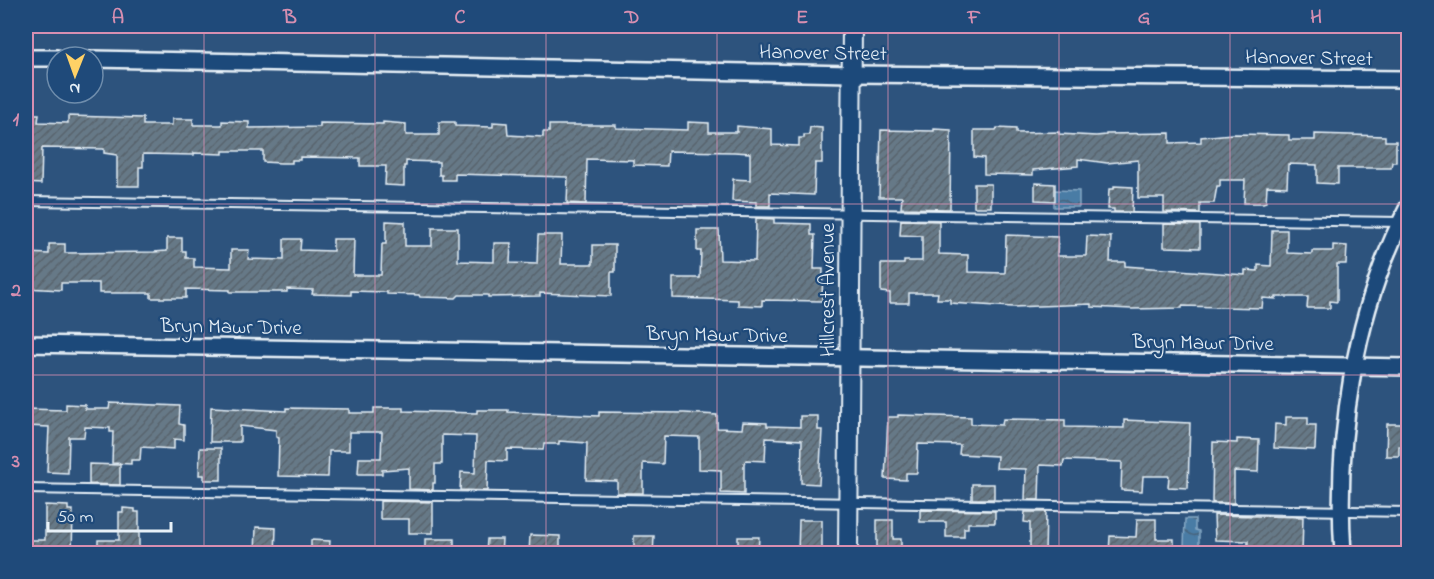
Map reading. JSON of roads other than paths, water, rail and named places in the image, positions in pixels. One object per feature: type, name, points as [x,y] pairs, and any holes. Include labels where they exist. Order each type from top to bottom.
[{"type":"street","name":"Hillcrest Avenue","points":[[848,554],[852,26]]},
{"type":"street","points":[[26,58],[45,58]]},
{"type":"street","name":"Hanover Street","points":[[105,59],[851,74],[1408,79]]},
{"type":"street","points":[[1344,554],[1341,470],[1346,418],[1355,366],[1382,267],[1405,222],[1408,207]]},
{"type":"street","name":"Bryn Mawr Drive","points":[[26,344],[1408,367]]},
{"type":"lane","points":[[26,201],[1405,222]]},
{"type":"lane","points":[[26,489],[1408,512]]},
{"type":"water","points":[[1054,190],[1079,191],[1079,207],[1054,207]]},
{"type":"water","points":[[1185,519],[1195,519],[1195,530],[1199,531],[1201,548],[1184,547]]}]
